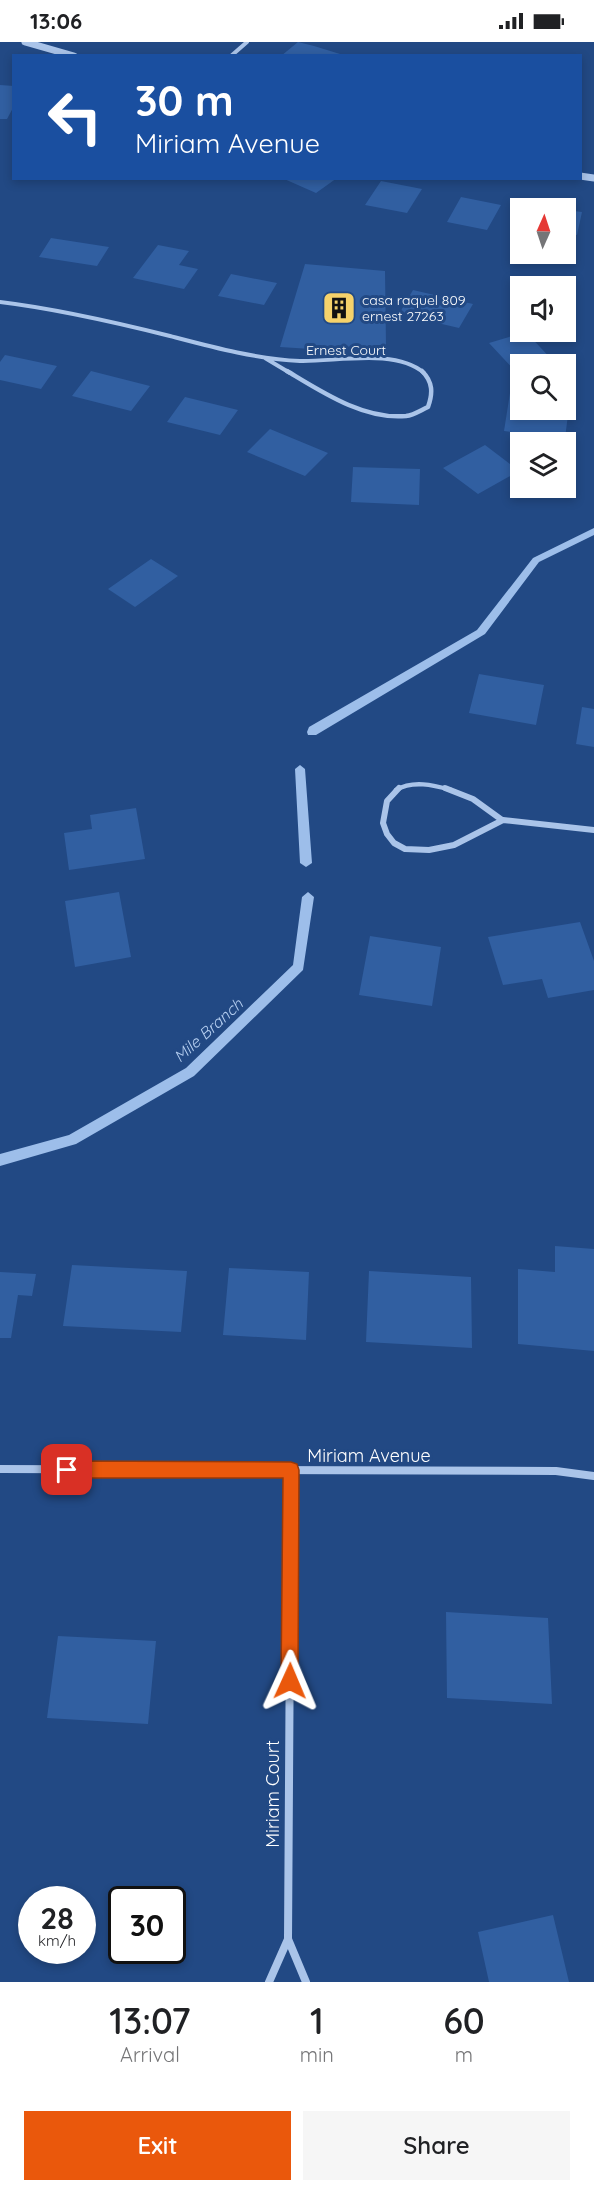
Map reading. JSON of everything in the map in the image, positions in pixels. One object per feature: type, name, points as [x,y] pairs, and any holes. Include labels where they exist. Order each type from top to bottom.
[{"type":"street","points":[[25,42],[67,54]]},
{"type":"street","points":[[233,54],[247,42]]},
{"type":"street","name":"Ernest Court","points":[[0,302],[76,314],[265,358],[310,361],[389,359],[415,366],[429,378],[434,392],[428,407],[410,416],[388,416],[365,410],[335,397],[265,358]]},
{"type":"street","points":[[502,820],[491,809],[471,797],[434,785],[407,783],[394,790],[384,805],[382,820],[387,836],[404,848],[428,850],[467,841],[502,820],[594,830]]},
{"type":"street","name":"Miriam Avenue","points":[[0,1469],[556,1471],[594,1476]]},
{"type":"street","name":"Miriam Court","points":[[291,1470],[288,1939],[306,1982]]},
{"type":"street","name":"Miriam Court","points":[[269,1982],[288,1939]]},
{"type":"building","points":[[298,42],[340,54],[283,54]]},
{"type":"building","points":[[0,85],[12,86],[12,110],[7,119],[0,119]]},
{"type":"building","points":[[287,180],[334,180],[316,193]]},
{"type":"building","points":[[381,181],[422,189],[407,213],[365,205]]},
{"type":"building","points":[[461,197],[501,205],[487,230],[447,222]]},
{"type":"building","points":[[576,211],[582,212],[576,235]]},
{"type":"building","points":[[51,238],[109,247],[97,266],[39,257]]},
{"type":"building","points":[[158,245],[189,251],[179,265],[198,269],[184,289],[133,278]]},
{"type":"building","name":"casa raquel 809 ernest 27263","points":[[305,264],[385,271],[386,345],[311,349],[280,347]]},
{"type":"building","points":[[231,274],[277,283],[264,305],[218,296]]},
{"type":"building","points":[[413,290],[473,304],[459,328],[399,314]]},
{"type":"building","points":[[510,337],[510,342],[535,342],[547,354],[510,354],[510,366],[489,343]]},
{"type":"building","points":[[5,355],[57,366],[41,389],[0,380],[0,362]]},
{"type":"building","points":[[91,371],[150,386],[131,411],[72,396]]},
{"type":"building","points":[[510,393],[510,420],[567,420],[566,432],[504,431]]},
{"type":"building","points":[[185,397],[238,410],[220,435],[167,422]]},
{"type":"building","points":[[270,429],[328,453],[305,476],[247,452]]},
{"type":"building","points":[[485,445],[510,464],[510,476],[478,494],[443,468]]},
{"type":"building","points":[[353,467],[420,469],[419,505],[351,502]]},
{"type":"building","points":[[151,559],[178,576],[135,607],[108,589]]},
{"type":"building","points":[[479,674],[544,685],[536,725],[469,713]]},
{"type":"building","points":[[582,707],[594,709],[594,747],[576,744]]},
{"type":"building","points":[[136,808],[145,859],[69,870],[64,833],[92,829],[90,815]]},
{"type":"building","points":[[119,892],[131,957],[75,967],[65,901]]},
{"type":"building","points":[[580,922],[594,961],[594,990],[548,998],[542,979],[503,985],[488,937]]},
{"type":"building","points":[[370,936],[441,947],[432,1006],[359,995]]},
{"type":"building","points":[[555,1246],[594,1249],[594,1351],[518,1344],[518,1269],[555,1272]]},
{"type":"building","points":[[72,1265],[187,1271],[181,1332],[63,1326]]},
{"type":"building","points":[[229,1268],[309,1272],[306,1340],[223,1335]]},
{"type":"building","points":[[369,1271],[471,1277],[472,1348],[366,1342]]},
{"type":"building","points":[[0,1272],[36,1274],[32,1296],[18,1295],[11,1338],[0,1338]]},
{"type":"building","points":[[446,1612],[548,1618],[552,1704],[447,1698]]},
{"type":"building","points":[[58,1636],[156,1641],[148,1724],[47,1718]]},
{"type":"building","points":[[553,1915],[569,1982],[489,1982],[478,1932]]},
{"type":"waterway","name":"Mile Branch","points":[[312,732],[481,632],[536,560],[594,531]]},
{"type":"waterway","name":"Mile Branch","points":[[300,769],[306,863]]},
{"type":"waterway","name":"Mile Branch","points":[[0,1160],[72,1140],[190,1072],[299,967],[308,897]]},
{"type":"place","name":"casa raquel 809 ernest 27263","points":[[339,308]]},
{"type":"route","points":[[67,1470],[291,1470],[290,1681]]}]
